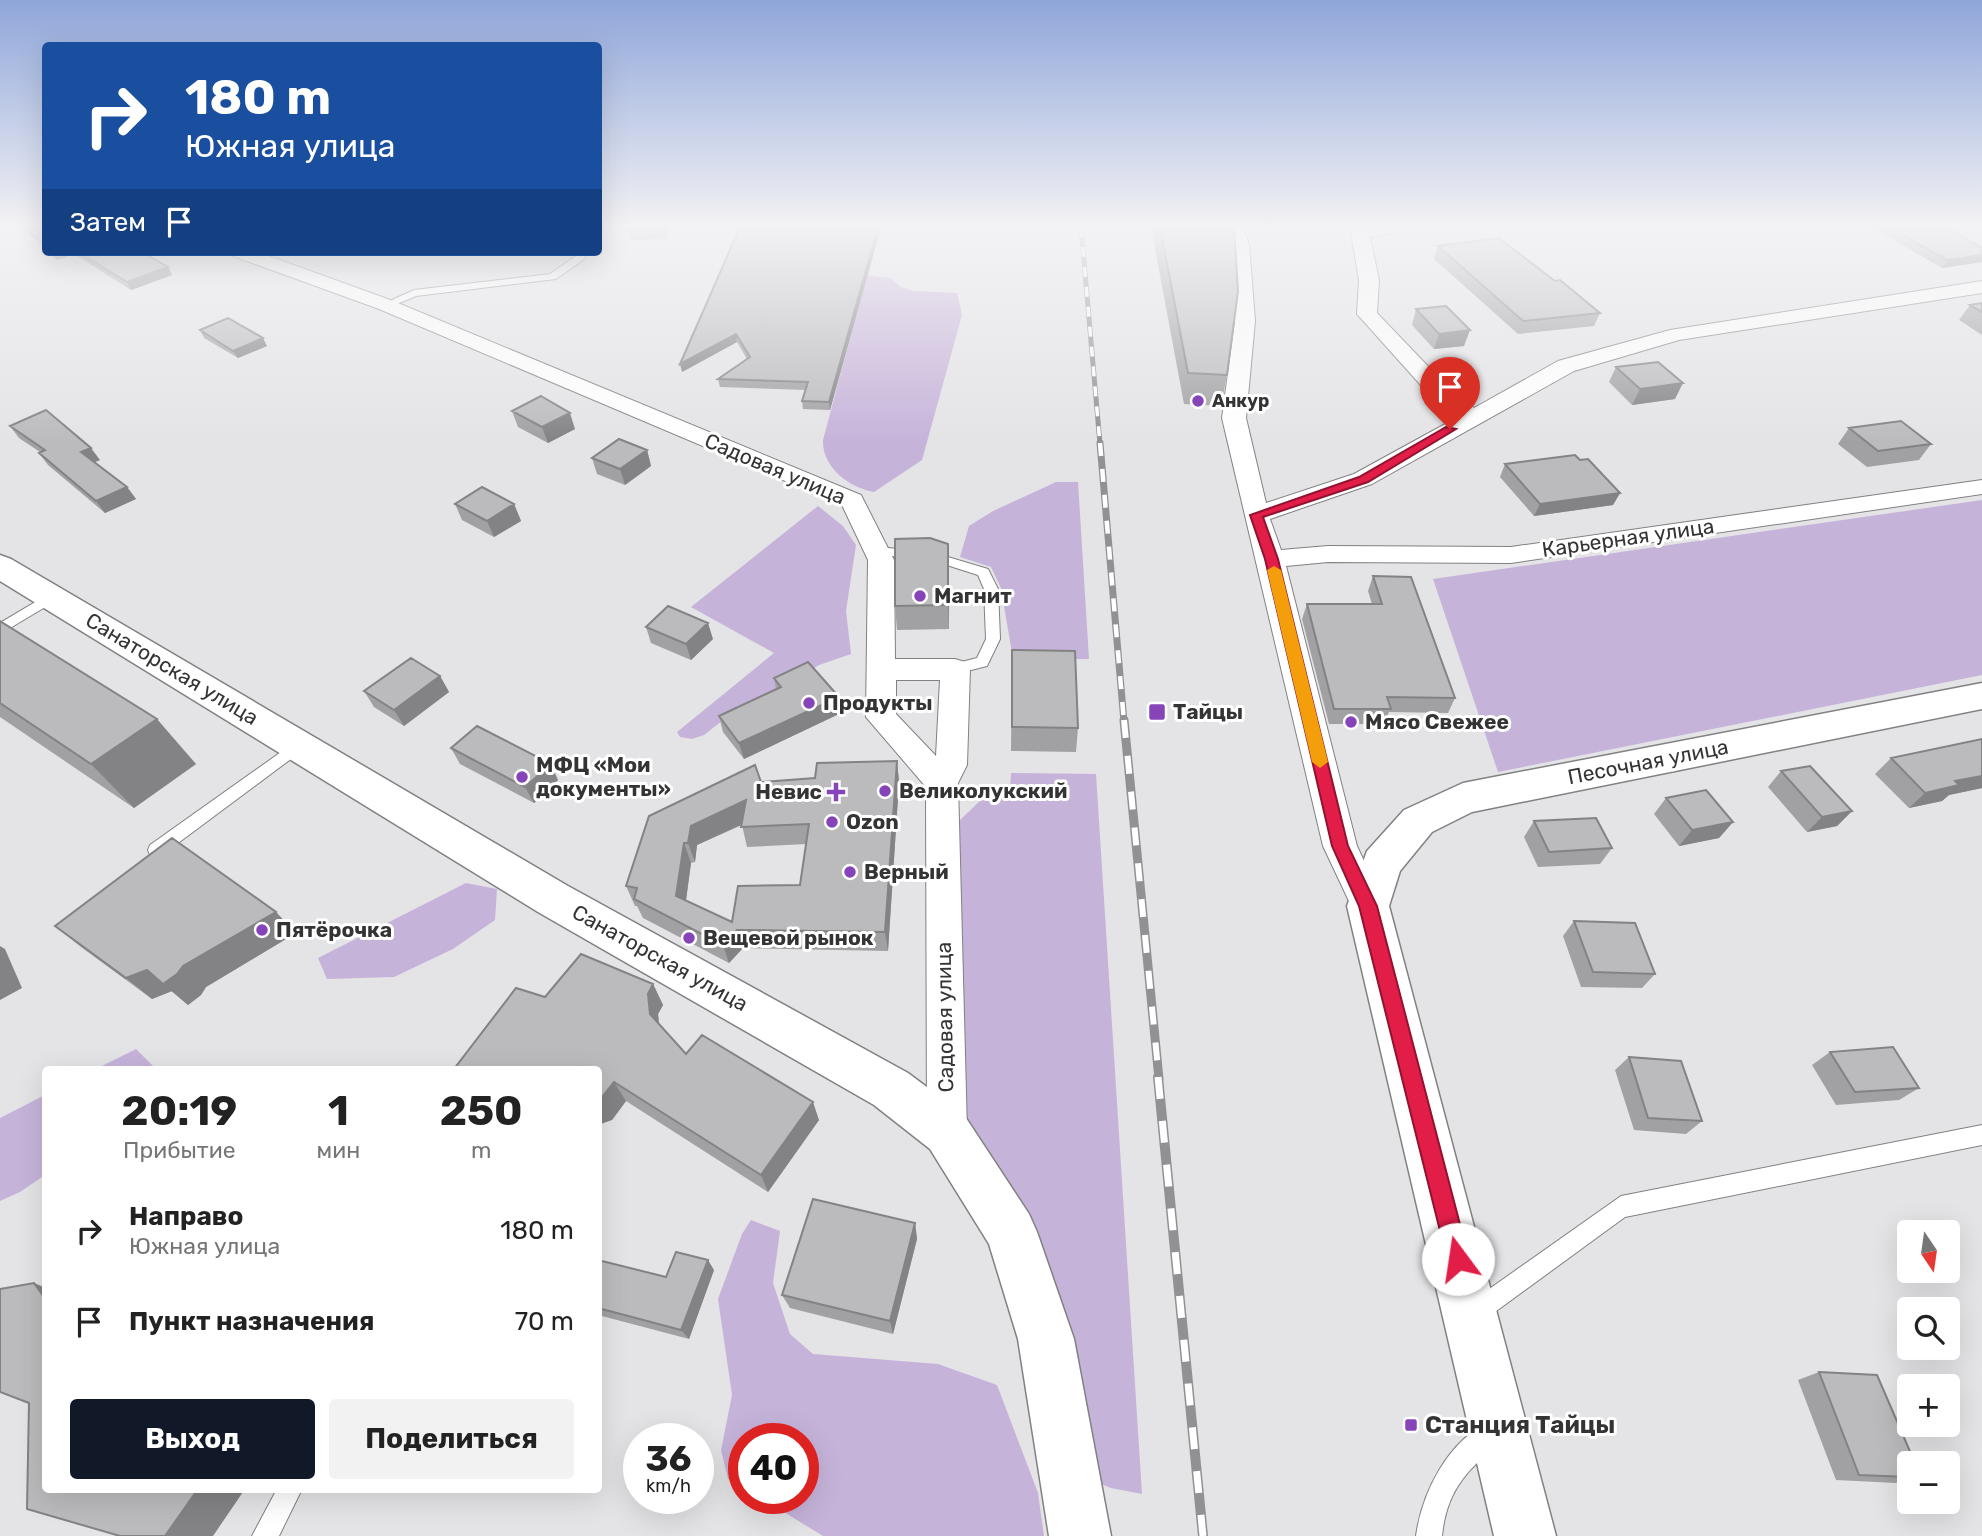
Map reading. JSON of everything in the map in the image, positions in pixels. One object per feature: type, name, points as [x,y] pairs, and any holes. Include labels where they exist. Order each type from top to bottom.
[{"type":"street","name":"Садовая улица","points":[[371,299],[852,499],[881,560],[881,717],[942,783],[947,1132]]},
{"type":"street","points":[[1244,299],[1245,321],[1234,418],[1256,515],[1271,559],[1340,846],[1368,906],[1525,1536]]},
{"type":"street","points":[[1368,299],[1367,314],[1435,387],[1472,417]]},
{"type":"street","points":[[1256,515],[1363,479],[1566,366],[1677,334],[1906,299]]},
{"type":"street","name":"Карьерная улица","points":[[1271,559],[1328,554],[1511,555],[1982,487]]},
{"type":"street","name":"Санаторская улица","points":[[0,566],[553,899],[891,1089],[947,1132],[1011,1232],[1019,1255],[1046,1339],[1080,1536]]},
{"type":"street","points":[[880,670],[955,669],[951,765],[942,783]]},
{"type":"street","name":"Песочная улица","points":[[1368,906],[1382,863],[1418,821],[1463,798],[1982,696]]},
{"type":"lane","points":[[386,304],[400,299]]},
{"type":"lane","points":[[877,551],[916,552],[961,562],[983,572],[990,589],[993,639],[982,662],[955,669]]},
{"type":"lane","points":[[0,629],[52,597]]},
{"type":"lane","points":[[139,863],[298,746]]},
{"type":"lane","points":[[1472,1315],[1621,1207],[1982,1135]]},
{"type":"lane","points":[[1429,1536],[1431,1510],[1458,1461],[1499,1427]]},
{"type":"lane","points":[[265,1536],[288,1493]]},
{"type":"shaded area","points":[[861,299],[958,299],[962,315],[922,460],[874,492],[855,486],[838,474],[827,459],[823,440]]},
{"type":"shaded area","points":[[1056,482],[1078,482],[1089,659],[1013,659],[1001,588],[991,567],[960,557],[969,526],[993,511]]},
{"type":"shaded area","points":[[1982,500],[1982,675],[1498,772],[1433,579]]},
{"type":"shaded area","points":[[818,506],[843,526],[856,545],[846,611],[851,654],[819,665],[771,696],[727,717],[704,735],[692,739],[680,737],[677,732],[774,653],[691,607]]},
{"type":"shaded area","points":[[1011,773],[1096,774],[1142,1494],[1111,1488],[1088,1479],[959,1121],[960,820],[982,799],[1010,790]]},
{"type":"shaded area","points":[[466,883],[497,889],[495,920],[453,949],[394,977],[327,979],[318,958]]},
{"type":"shaded area","points":[[136,1049],[153,1066],[102,1066]]},
{"type":"shaded area","points":[[42,1097],[42,1177],[0,1201],[0,1118]]},
{"type":"shaded area","points":[[751,1220],[780,1231],[773,1283],[790,1334],[813,1354],[938,1364],[997,1385],[1038,1493],[1044,1536],[823,1536],[787,1514],[819,1514],[819,1423],[728,1423],[728,1479],[721,1450],[732,1395],[718,1299],[742,1234]]},
{"type":"building","points":[[709,299],[858,299],[829,402],[802,401],[808,382],[718,379],[750,357],[736,334],[680,364]]},
{"type":"building","points":[[1174,299],[1237,299],[1227,375],[1188,373]]},
{"type":"building","points":[[1498,299],[1583,299],[1600,313],[1523,321]]},
{"type":"building","points":[[1982,303],[1982,312],[1970,305]]},
{"type":"building","points":[[1446,306],[1470,330],[1439,334],[1416,309]]},
{"type":"building","points":[[228,318],[263,338],[233,351],[200,330]]},
{"type":"building","points":[[1658,362],[1683,383],[1640,389],[1616,367]]},
{"type":"building","points":[[541,396],[570,413],[542,427],[512,411]]},
{"type":"building","points":[[46,410],[91,448],[81,452],[127,487],[96,501],[39,453],[45,450],[10,426]]},
{"type":"building","points":[[1901,421],[1931,444],[1878,451],[1849,428]]},
{"type":"building","points":[[619,439],[647,450],[620,469],[592,458]]},
{"type":"building","points":[[1575,455],[1580,460],[1588,459],[1620,493],[1540,504],[1505,464]]},
{"type":"building","points":[[482,487],[514,504],[487,521],[455,504]]},
{"type":"building","points":[[930,538],[948,544],[948,605],[895,606],[895,539]]},
{"type":"building","points":[[1373,576],[1411,577],[1455,698],[1387,697],[1391,709],[1334,709],[1307,604],[1382,604]]},
{"type":"building","points":[[668,606],[708,623],[686,644],[646,627]]},
{"type":"building","points":[[0,621],[157,719],[91,764],[0,703]]},
{"type":"building","points":[[1012,650],[1075,651],[1078,728],[1012,727]]},
{"type":"building","points":[[411,658],[440,676],[394,710],[364,691]]},
{"type":"building","points":[[808,662],[839,697],[739,743],[719,716],[781,687],[774,678]]},
{"type":"building","points":[[477,726],[551,764],[525,787],[451,748]]},
{"type":"building","points":[[1982,739],[1982,776],[1955,781],[1959,785],[1925,793],[1891,758]]},
{"type":"building","points":[[897,761],[885,932],[737,930],[723,945],[634,899],[637,888],[626,886],[649,816],[755,765],[761,782],[815,778],[817,763]],"holes":[[[746,800],[741,827],[809,824],[800,885],[738,886],[732,922],[676,896],[684,843],[688,843],[691,826]]]},
{"type":"building","points":[[1810,766],[1852,811],[1822,817],[1781,771]]},
{"type":"building","points":[[1706,790],[1733,822],[1692,830],[1666,798]]},
{"type":"building","points":[[1596,818],[1612,848],[1549,852],[1534,821]]},
{"type":"building","points":[[172,838],[276,912],[183,966],[163,984],[147,970],[126,978],[55,926]]},
{"type":"building","points":[[1574,921],[1635,923],[1655,974],[1593,972]]},
{"type":"building","points":[[581,954],[653,984],[648,994],[650,1014],[686,1054],[702,1035],[813,1102],[761,1175],[614,1082],[602,1097],[602,1066],[456,1066],[516,988],[545,997]]},
{"type":"building","points":[[1893,1047],[1919,1088],[1855,1092],[1830,1052]]},
{"type":"building","points":[[1629,1057],[1681,1061],[1702,1121],[1648,1118]]},
{"type":"building","points":[[813,1199],[915,1223],[890,1321],[782,1295]]},
{"type":"building","points":[[676,1252],[708,1260],[681,1330],[602,1309],[602,1261],[666,1277]]},
{"type":"building","points":[[34,1283],[42,1294],[42,1493],[195,1493],[165,1536],[120,1536],[27,1509],[29,1403],[0,1392],[0,1289]]},
{"type":"building","points":[[1819,1372],[1877,1375],[1897,1421],[1897,1437],[1904,1437],[1910,1451],[1897,1451],[1897,1477],[1859,1475]]},
{"type":"railway","points":[[1087,299],[1100,444]]},
{"type":"railway","points":[[1100,443],[1124,722]]},
{"type":"railway","points":[[1124,720],[1159,1079]]},
{"type":"railway","points":[[1158,1077],[1203,1536]]},
{"type":"slow traffic","points":[[1274,570],[1320,762]]},
{"type":"place","name":"Анкур","points":[[1198,401]]},
{"type":"place","name":"Магнит","points":[[920,596]]},
{"type":"place","name":"Продукты","points":[[809,703]]},
{"type":"place","name":"Тайцы","points":[[1157,712]]},
{"type":"place","name":"Мясо Свежее","points":[[1351,722]]},
{"type":"place","name":"МФЦ «Мои документы»","points":[[522,777]]},
{"type":"place","name":"Великолукский","points":[[885,791]]},
{"type":"place","name":"Невис","points":[[836,792]]},
{"type":"place","name":"Ozon","points":[[832,822]]},
{"type":"place","name":"Верный","points":[[850,872]]},
{"type":"place","name":"Пятёрочка","points":[[262,930]]},
{"type":"place","name":"Вещевой рынок","points":[[689,938]]},
{"type":"place","name":"Станция Тайцы","points":[[1411,1425]]},
{"type":"route","points":[[1450,429],[1363,479],[1256,515],[1271,559],[1340,846],[1368,906],[1458,1259]]}]
